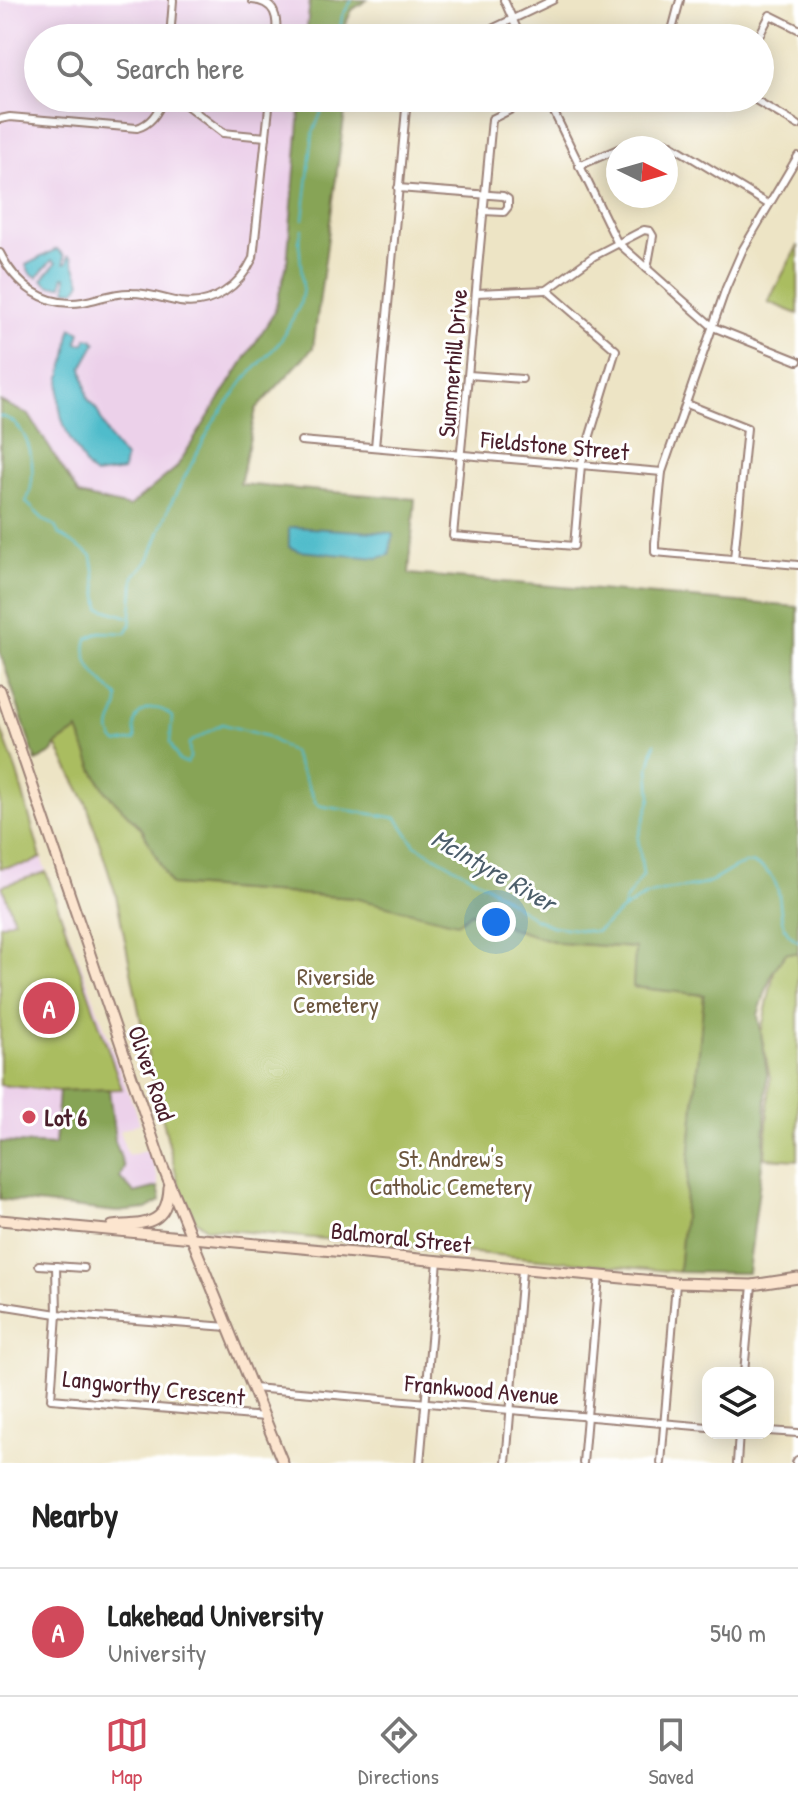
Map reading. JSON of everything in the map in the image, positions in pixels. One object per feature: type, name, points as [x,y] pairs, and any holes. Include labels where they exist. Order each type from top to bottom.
[{"type":"main road","name":"Oliver Road","points":[[0,690],[169,1185],[283,1463]]},
{"type":"main road","points":[[97,1228],[158,1218],[168,1205],[169,1185]]},
{"type":"main road","name":"Balmoral Street","points":[[0,1220],[676,1283],[752,1285],[798,1278]]},
{"type":"street","points":[[171,24],[173,0]]},
{"type":"street","points":[[252,0],[263,1],[273,9],[277,24]]},
{"type":"street","points":[[504,0],[515,24]]},
{"type":"street","points":[[504,24],[553,0]]},
{"type":"street","points":[[674,24],[680,0]]},
{"type":"street","points":[[765,24],[770,15],[798,29]]},
{"type":"street","points":[[774,111],[798,125]]},
{"type":"street","points":[[0,119],[10,117],[137,128],[147,124],[156,112]]},
{"type":"street","points":[[195,112],[223,133],[266,137]]},
{"type":"street","points":[[0,253],[15,278],[49,299],[74,303],[130,293],[189,303],[218,297],[242,277],[253,258],[269,112]]},
{"type":"street","points":[[375,447],[406,112]]},
{"type":"street","name":"Summerhill Drive","points":[[506,112],[492,119],[453,536],[574,546],[581,465]]},
{"type":"street","points":[[554,112],[617,242],[713,327],[798,361]]},
{"type":"street","points":[[678,149],[768,204]]},
{"type":"street","points":[[579,166],[606,154]]},
{"type":"street","points":[[798,156],[743,249],[713,327],[662,472],[655,552],[798,565]]},
{"type":"street","points":[[398,188],[507,198],[504,212],[483,211]]},
{"type":"street","points":[[476,293],[547,290],[617,242],[644,230],[650,231],[653,241],[647,269]]},
{"type":"street","points":[[547,290],[616,350],[581,465]]},
{"type":"street","points":[[469,375],[522,379]]},
{"type":"street","points":[[687,404],[747,428],[734,559]]},
{"type":"street","name":"Fieldstone Street","points":[[301,441],[662,472]]},
{"type":"street","points":[[420,1463],[438,1261]]},
{"type":"street","points":[[39,1265],[84,1268]]},
{"type":"street","points":[[56,1266],[57,1314]]},
{"type":"street","points":[[506,1463],[522,1270]]},
{"type":"street","points":[[583,1463],[599,1276]]},
{"type":"street","points":[[661,1463],[676,1283]]},
{"type":"street","points":[[745,1367],[752,1285]]},
{"type":"street","points":[[0,1305],[57,1314],[228,1327]]},
{"type":"street","name":"Langworthy Crescent","points":[[57,1314],[51,1399],[265,1417]]},
{"type":"street","name":"Frankwood Avenue","points":[[253,1388],[702,1427]]},
{"type":"street","points":[[774,1431],[798,1433]]},
{"type":"street","points":[[737,1463],[739,1439]]},
{"type":"street","points":[[283,1463],[291,1463]]},
{"type":"shaded area","points":[[0,0],[310,0],[307,24],[24,24],[24,112],[300,112],[287,264],[274,313],[176,468],[129,507],[78,495],[29,415],[0,401]]},
{"type":"shaded area","points":[[0,727],[41,858],[140,1123],[119,1131],[128,1156],[148,1150],[157,1175],[161,1200],[117,1212],[0,1199]]},
{"type":"green space","points":[[310,0],[367,0],[352,10],[346,24],[307,24]]},
{"type":"green space","points":[[300,112],[345,112],[313,348],[256,409],[240,484],[415,499],[409,574],[798,607],[798,953],[786,953],[772,973],[758,1015],[767,1072],[764,1149],[748,1273],[679,1272],[704,995],[633,987],[635,948],[560,943],[510,928],[493,915],[471,913],[457,923],[354,898],[171,885],[142,829],[106,792],[78,730],[56,745],[53,752],[36,761],[0,652],[0,401],[29,415],[79,495],[129,507],[176,468],[274,313],[287,264]]},
{"type":"green space","points":[[798,245],[798,314],[768,302]]},
{"type":"green space","points":[[0,726],[17,772],[41,858],[29,864],[0,868]]},
{"type":"green space","name":"Riverside Cemetery","points":[[78,730],[106,792],[142,829],[171,885],[354,898],[493,915],[510,928],[560,943],[636,948],[633,987],[704,995],[679,1272],[206,1228],[195,1220],[178,1182],[150,1067],[116,895],[86,802],[56,745]]},
{"type":"green space","points":[[46,872],[122,1089],[59,1091],[0,1085],[0,925],[14,920],[2,886]]},
{"type":"green space","points":[[782,934],[798,946],[798,1160],[765,1158],[770,1078],[761,1033]]},
{"type":"green space","points":[[109,1089],[115,1141],[124,1167],[120,1178],[134,1193],[158,1187],[161,1200],[147,1209],[117,1212],[0,1199],[0,1142],[55,1145],[59,1091]]},
{"type":"water","points":[[57,249],[64,256],[64,263],[67,263],[68,256],[71,257],[81,282],[76,290],[66,290],[66,277],[63,277],[62,286],[50,286],[42,280],[56,263],[52,260],[37,277],[30,273],[26,265]]},
{"type":"water","points":[[72,328],[80,332],[79,344],[85,343],[87,338],[96,343],[82,368],[88,399],[97,410],[110,439],[125,458],[123,471],[95,475],[84,463],[65,428],[59,395]]},
{"type":"water","points":[[289,528],[393,535],[389,555],[378,558],[299,551],[289,547]]},
{"type":"waterway","points":[[341,24],[352,0]]},
{"type":"waterway","points":[[303,219],[313,133],[321,112]]},
{"type":"waterway","name":"McIntyre River","points":[[302,229],[299,242],[303,288],[300,305],[280,342],[245,379],[213,423],[170,505],[149,560],[134,576],[130,626],[126,633],[100,632],[87,639],[85,648],[89,664],[118,697],[110,732],[112,737],[117,743],[135,740],[136,719],[139,714],[153,708],[172,717],[170,743],[179,761],[187,763],[190,758],[189,743],[222,724],[266,736],[292,752],[316,803],[397,818],[415,845],[486,885],[535,919],[552,926],[596,932],[626,907],[646,896],[711,882],[736,867],[753,863],[762,867],[776,884],[785,928],[798,941]]},
{"type":"waterway","name":"McIntyre River","points":[[0,416],[20,429],[30,452],[32,479],[26,502],[45,521],[54,525],[59,534],[92,556],[100,608],[128,617]]},
{"type":"waterway","points":[[623,909],[643,875],[638,838],[651,798],[649,768],[655,743]]},
{"type":"place","name":"Lakehead University","points":[[49,1008]]},
{"type":"place","name":"Lot 6","points":[[29,1117]]},
{"type":"park label","name":"St. Andrew's Catholic Cemetery","points":[[451,1172]]}]
